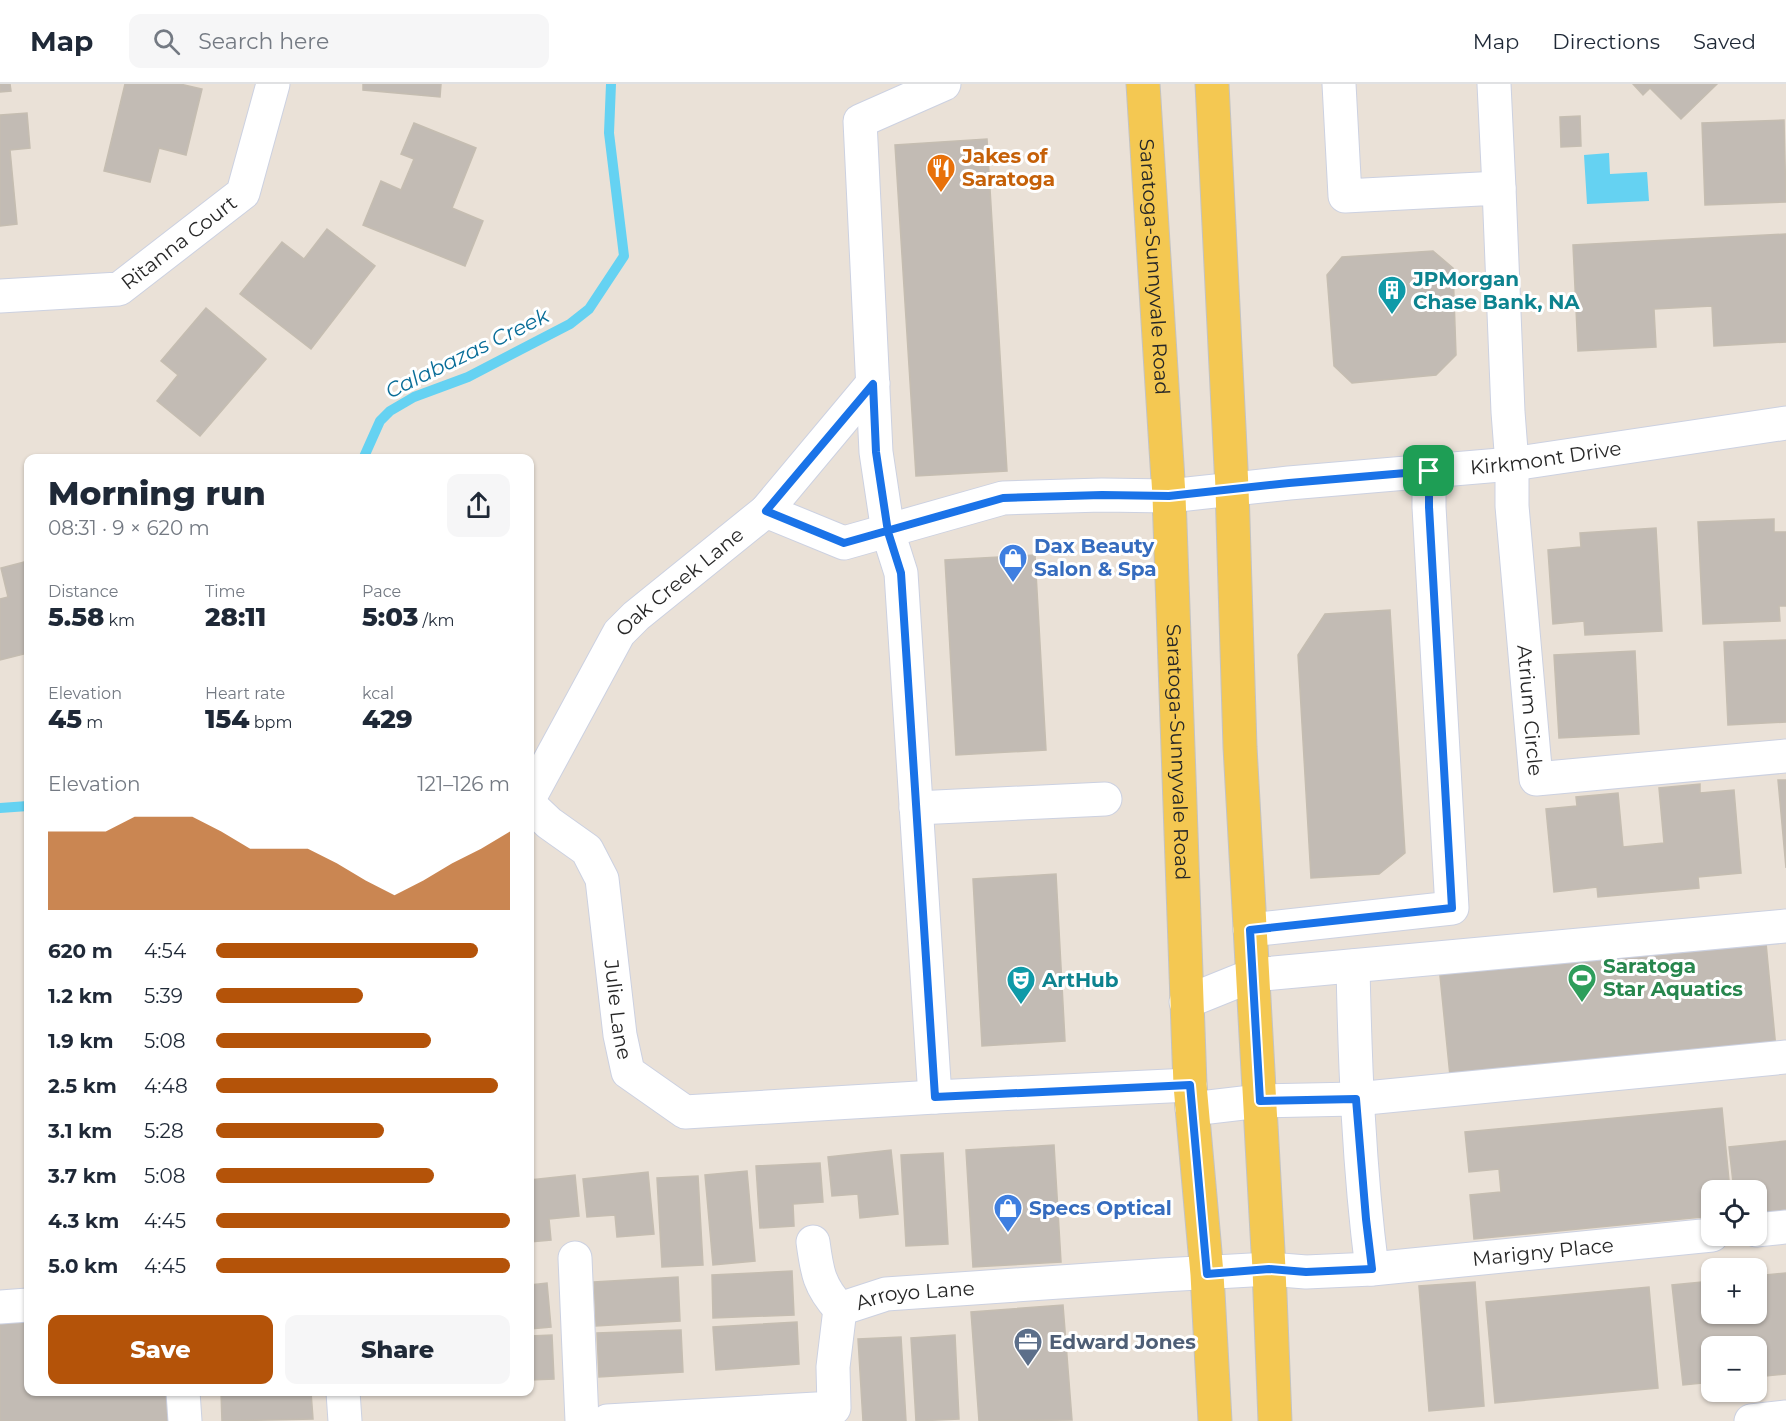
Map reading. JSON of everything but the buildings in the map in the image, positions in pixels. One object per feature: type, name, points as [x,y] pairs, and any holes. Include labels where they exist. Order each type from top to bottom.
[{"type":"main road","name":"Saratoga-Sunnyvale Road","points":[[1143,84],[1169,496],[1191,1097],[1207,1274],[1215,1421]]},
{"type":"main road","points":[[1212,84],[1232,488],[1240,747],[1269,1269],[1275,1421]]},
{"type":"street","name":"Ritanna Court","points":[[0,296],[119,289],[216,214],[243,193],[273,84]]},
{"type":"street","points":[[935,1097],[901,573],[888,532],[876,452],[860,121],[944,84]]},
{"type":"street","points":[[1339,84],[1345,196],[1499,188]]},
{"type":"street","points":[[1494,84],[1512,464]]},
{"type":"street","name":"Oak Creek Lane","points":[[534,790],[619,633],[636,616],[766,511],[873,384]]},
{"type":"street","name":"Kirkmont Drive","points":[[1232,488],[1512,464],[1786,423]]},
{"type":"street","name":"Atrium Circle","points":[[1512,464],[1512,506],[1536,778],[1786,756]]},
{"type":"street","points":[[1250,930],[1452,908],[1429,471]]},
{"type":"street","points":[[766,511],[844,543],[1003,498],[1102,495],[1169,496],[1232,488]]},
{"type":"street","points":[[916,808],[1105,800]]},
{"type":"street","name":"Julie Lane","points":[[534,808],[549,823],[587,850],[602,879],[620,1035],[628,1072],[685,1112],[935,1097],[1191,1097],[1260,1101],[1356,1099],[1786,1057]]},
{"type":"street","points":[[1186,1002],[1253,975],[1786,926]]},
{"type":"street","points":[[1353,966],[1356,1099],[1372,1269]]},
{"type":"street","points":[[1767,1229],[1786,1227]]},
{"type":"street","name":"Marigny Place","points":[[1269,1269],[1306,1272],[1372,1269],[1701,1235]]},
{"type":"street","points":[[813,1242],[817,1266],[826,1293],[840,1309]]},
{"type":"street","points":[[576,1258],[582,1421]]},
{"type":"street","name":"Arroyo Lane","points":[[608,1421],[834,1408],[833,1367],[840,1309],[886,1294],[1117,1277],[1269,1269]]},
{"type":"street","points":[[0,1307],[24,1305]]},
{"type":"street","points":[[183,1396],[185,1421]]},
{"type":"street","points":[[343,1396],[345,1421]]},
{"type":"street","points":[[1751,1421],[1786,1418]]},
{"type":"water","points":[[1609,153],[1610,174],[1647,172],[1649,201],[1587,204],[1584,155]]},
{"type":"waterway","name":"Calabazas Creek","points":[[365,454],[380,421],[390,411],[414,397],[468,377],[570,324],[589,309],[624,256],[609,133],[611,84]]},
{"type":"waterway","name":"Calabazas Creek","points":[[0,808],[24,806]]},
{"type":"place","name":"Jakes of Saratoga","points":[[941,194]]},
{"type":"place","name":"JPMorgan Chase Bank, NA","points":[[1392,316]]},
{"type":"place","name":"Dax Beauty Salon & Spa","points":[[1013,584]]},
{"type":"place","name":"Saratoga Star Aquatics","points":[[1582,1004]]},
{"type":"place","name":"ArtHub","points":[[1021,1006]]},
{"type":"place","name":"Specs Optical","points":[[1008,1234]]},
{"type":"place","name":"Edward Jones","points":[[1028,1368]]},
{"type":"route","points":[[1429,471],[1232,488],[1169,496],[1102,495],[1003,498],[888,532],[844,543],[766,511],[873,384],[876,452],[888,532],[901,573],[935,1097],[1190,1085],[1207,1274],[1269,1269],[1306,1272],[1372,1269],[1356,1099],[1260,1101],[1250,930],[1452,908],[1429,507],[1429,471]]}]
